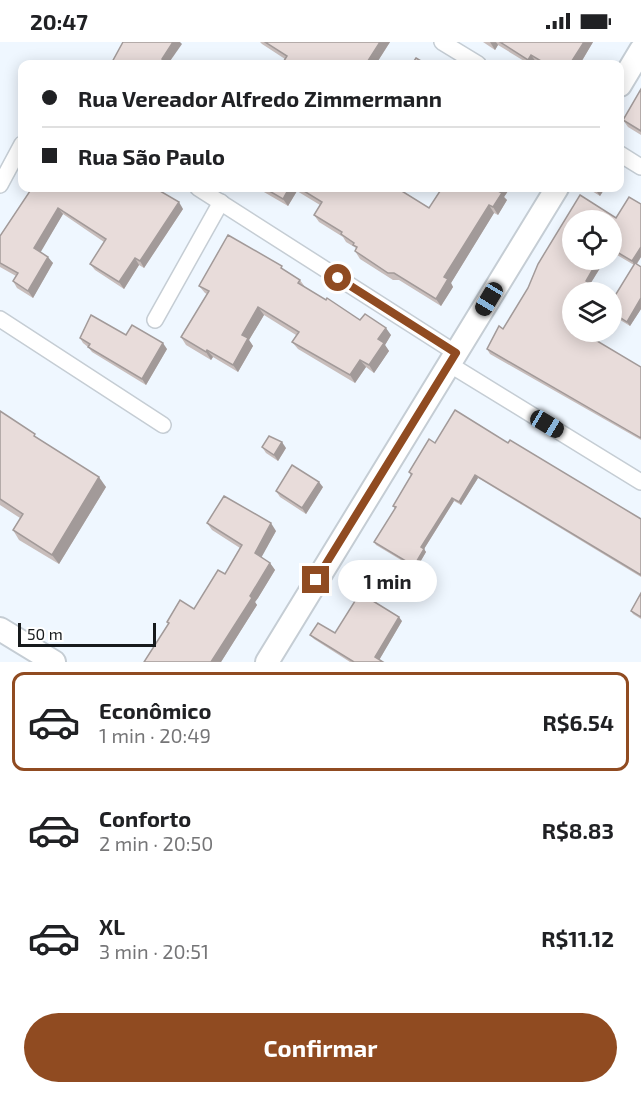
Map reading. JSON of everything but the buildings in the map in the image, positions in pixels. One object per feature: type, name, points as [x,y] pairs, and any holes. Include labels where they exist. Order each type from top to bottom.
[{"type":"main road","points":[[624,78],[641,50]]},
{"type":"main road","points":[[267,662],[555,192]]},
{"type":"main road","points":[[0,629],[54,662]]},
{"type":"street","points":[[442,42],[471,60]]},
{"type":"street","points":[[0,185],[18,151]]},
{"type":"street","points":[[624,156],[641,167]]},
{"type":"street","points":[[205,192],[641,482]]},
{"type":"street","points":[[154,320],[221,202]]},
{"type":"street","points":[[0,319],[163,425]]},
{"type":"route","points":[[316,580],[456,353],[338,278]]}]
